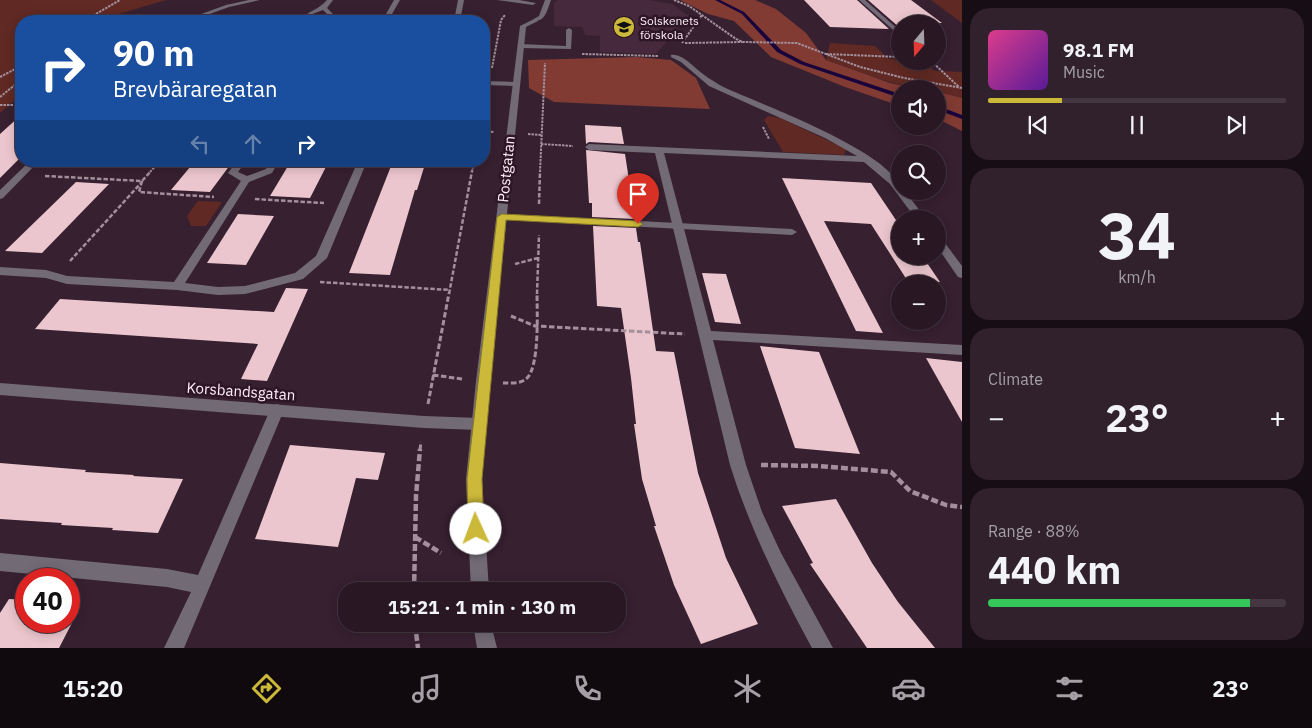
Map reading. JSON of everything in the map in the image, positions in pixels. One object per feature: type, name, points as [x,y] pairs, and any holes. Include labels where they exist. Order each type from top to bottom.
[{"type":"street","points":[[202,15],[228,6],[257,0]]},
{"type":"street","points":[[307,15],[324,8],[330,0]]},
{"type":"street","points":[[388,15],[397,0]]},
{"type":"street","points":[[458,15],[461,0]]},
{"type":"street","points":[[500,0],[533,2]]},
{"type":"street","name":"Postgatan","points":[[480,582],[474,479],[515,84],[523,26],[542,17],[548,0]]},
{"type":"street","points":[[862,0],[891,26]]},
{"type":"street","points":[[324,8],[329,15]]},
{"type":"street","points":[[520,46],[569,48],[568,30]]},
{"type":"street","points":[[672,56],[683,61],[712,84],[752,104],[828,136],[868,159],[893,182],[913,210]]},
{"type":"street","points":[[490,83],[515,84]]},
{"type":"street","points":[[588,147],[868,159]]},
{"type":"street","points":[[660,150],[748,499],[793,595],[823,648]]},
{"type":"street","points":[[0,196],[29,167]]},
{"type":"street","points":[[238,167],[233,173],[246,180]]},
{"type":"street","points":[[177,286],[246,180],[269,171],[272,167]]},
{"type":"street","points":[[0,271],[46,274],[67,280],[177,286],[218,291],[245,290],[299,276],[321,258],[360,167]]},
{"type":"street","points":[[502,217],[792,232]]},
{"type":"street","points":[[946,252],[962,274]]},
{"type":"street","points":[[706,335],[962,350]]},
{"type":"street","name":"Korsbandsgatan","points":[[0,389],[424,422],[479,424]]},
{"type":"street","points":[[174,648],[203,585],[277,410]]},
{"type":"street","points":[[0,562],[167,578],[203,585]]},
{"type":"street","points":[[484,632],[487,648]]},
{"type":"path","points":[[94,15],[120,0]]},
{"type":"path","points":[[674,0],[689,6],[742,42]]},
{"type":"path","points":[[672,56],[702,15]]},
{"type":"path","points":[[682,43],[782,42],[800,44],[845,63],[897,77],[960,88]]},
{"type":"path","points":[[822,54],[891,57]]},
{"type":"path","points":[[0,77],[15,69]]},
{"type":"path","points":[[941,70],[960,88]]},
{"type":"path","points":[[0,97],[15,85]]},
{"type":"path","points":[[752,104],[776,156]]},
{"type":"path","points":[[0,105],[15,105]]},
{"type":"path","points":[[541,144],[588,147]]},
{"type":"path","points":[[56,277],[155,167]]},
{"type":"path","points":[[428,406],[473,167]]},
{"type":"path","points":[[22,174],[142,181]]},
{"type":"path","points":[[142,181],[139,192],[344,204]]},
{"type":"path","points":[[512,265],[538,258]]},
{"type":"path","points":[[299,276],[321,282],[450,290]]},
{"type":"path","points":[[506,315],[535,326],[706,335]]},
{"type":"path","points":[[414,582],[416,496],[422,433]]},
{"type":"path","points":[[738,465],[820,466],[891,472],[910,491],[946,505],[962,507]]},
{"type":"path","points":[[415,537],[441,553]]},
{"type":"path","points":[[416,632],[418,648]]},
{"type":"shaded area","points":[[0,0],[166,0],[116,15],[15,15],[15,100],[0,113]]},
{"type":"shaded area","name":"Solskenets förskola","points":[[558,0],[649,0],[672,4],[689,16],[656,54],[600,52],[600,36],[585,35],[582,27],[554,26],[554,3]]},
{"type":"shaded area","points":[[680,0],[755,0],[776,9],[806,33],[826,60],[891,83],[891,103],[845,87],[771,57],[734,21],[708,14]]},
{"type":"shaded area","points":[[931,0],[962,0],[962,23]]},
{"type":"shaded area","points":[[830,43],[875,46],[891,59],[891,70],[962,72],[962,98],[946,94],[946,80],[891,80],[891,82],[826,60]]},
{"type":"shaded area","points":[[636,57],[671,60],[696,78],[710,109],[554,102],[529,88],[528,60]]},
{"type":"shaded area","points":[[946,94],[962,98],[962,131],[946,123]]},
{"type":"shaded area","points":[[768,116],[780,118],[846,149],[844,155],[783,152],[764,120]]},
{"type":"shaded area","points":[[198,201],[222,202],[206,226],[191,226],[187,216]]},
{"type":"building","points":[[804,0],[857,0],[889,29],[830,27]]},
{"type":"building","points":[[868,0],[911,0],[931,15],[891,15],[891,20]]},
{"type":"building","points":[[15,120],[15,163],[0,178],[0,134]]},
{"type":"building","points":[[585,125],[621,127],[624,144],[589,142],[586,144]]},
{"type":"building","points":[[586,150],[625,154],[635,219],[592,217],[592,203],[589,203]]},
{"type":"building","points":[[190,167],[229,167],[210,192],[171,190]]},
{"type":"building","points":[[287,167],[326,167],[310,198],[270,196]]},
{"type":"building","points":[[391,167],[424,167],[417,190],[415,190],[390,275],[349,273]]},
{"type":"building","points":[[782,178],[871,183],[891,213],[891,255],[871,224],[824,221],[883,333],[856,331]]},
{"type":"building","points":[[76,182],[109,184],[42,253],[5,251]]},
{"type":"building","points":[[238,214],[274,216],[246,265],[207,263]]},
{"type":"building","points":[[593,226],[636,228],[638,242],[640,242],[656,351],[674,352],[698,473],[726,558],[758,624],[701,644],[674,585],[654,526],[656,526],[642,479],[621,308],[597,306]]},
{"type":"building","points":[[897,265],[928,265],[935,275],[904,275]]},
{"type":"building","points":[[702,273],[726,274],[741,324],[715,322]]},
{"type":"building","points":[[286,288],[308,289],[267,381],[241,379],[258,344],[35,329],[60,299],[274,312]]},
{"type":"building","points":[[760,346],[819,352],[860,454],[795,448]]},
{"type":"building","points":[[926,358],[962,362],[962,422]]},
{"type":"building","points":[[290,445],[385,453],[378,480],[356,478],[338,547],[255,539]]},
{"type":"building","points":[[0,463],[86,470],[85,472],[183,479],[158,533],[112,530],[113,528],[0,519]]},
{"type":"building","points":[[836,499],[872,563],[898,602],[935,648],[867,648],[810,564],[813,563],[782,506]]},
{"type":"building","points":[[9,599],[15,599],[15,633],[67,633],[59,648],[0,648],[0,613]]},
{"type":"waterway","points":[[717,0],[743,13],[779,51],[802,63],[891,93]]},
{"type":"waterway","points":[[946,111],[962,117]]},
{"type":"place","name":"Solskenets förskola","points":[[624,27]]},
{"type":"route","points":[[476,529],[474,479],[502,217],[638,224]]}]
